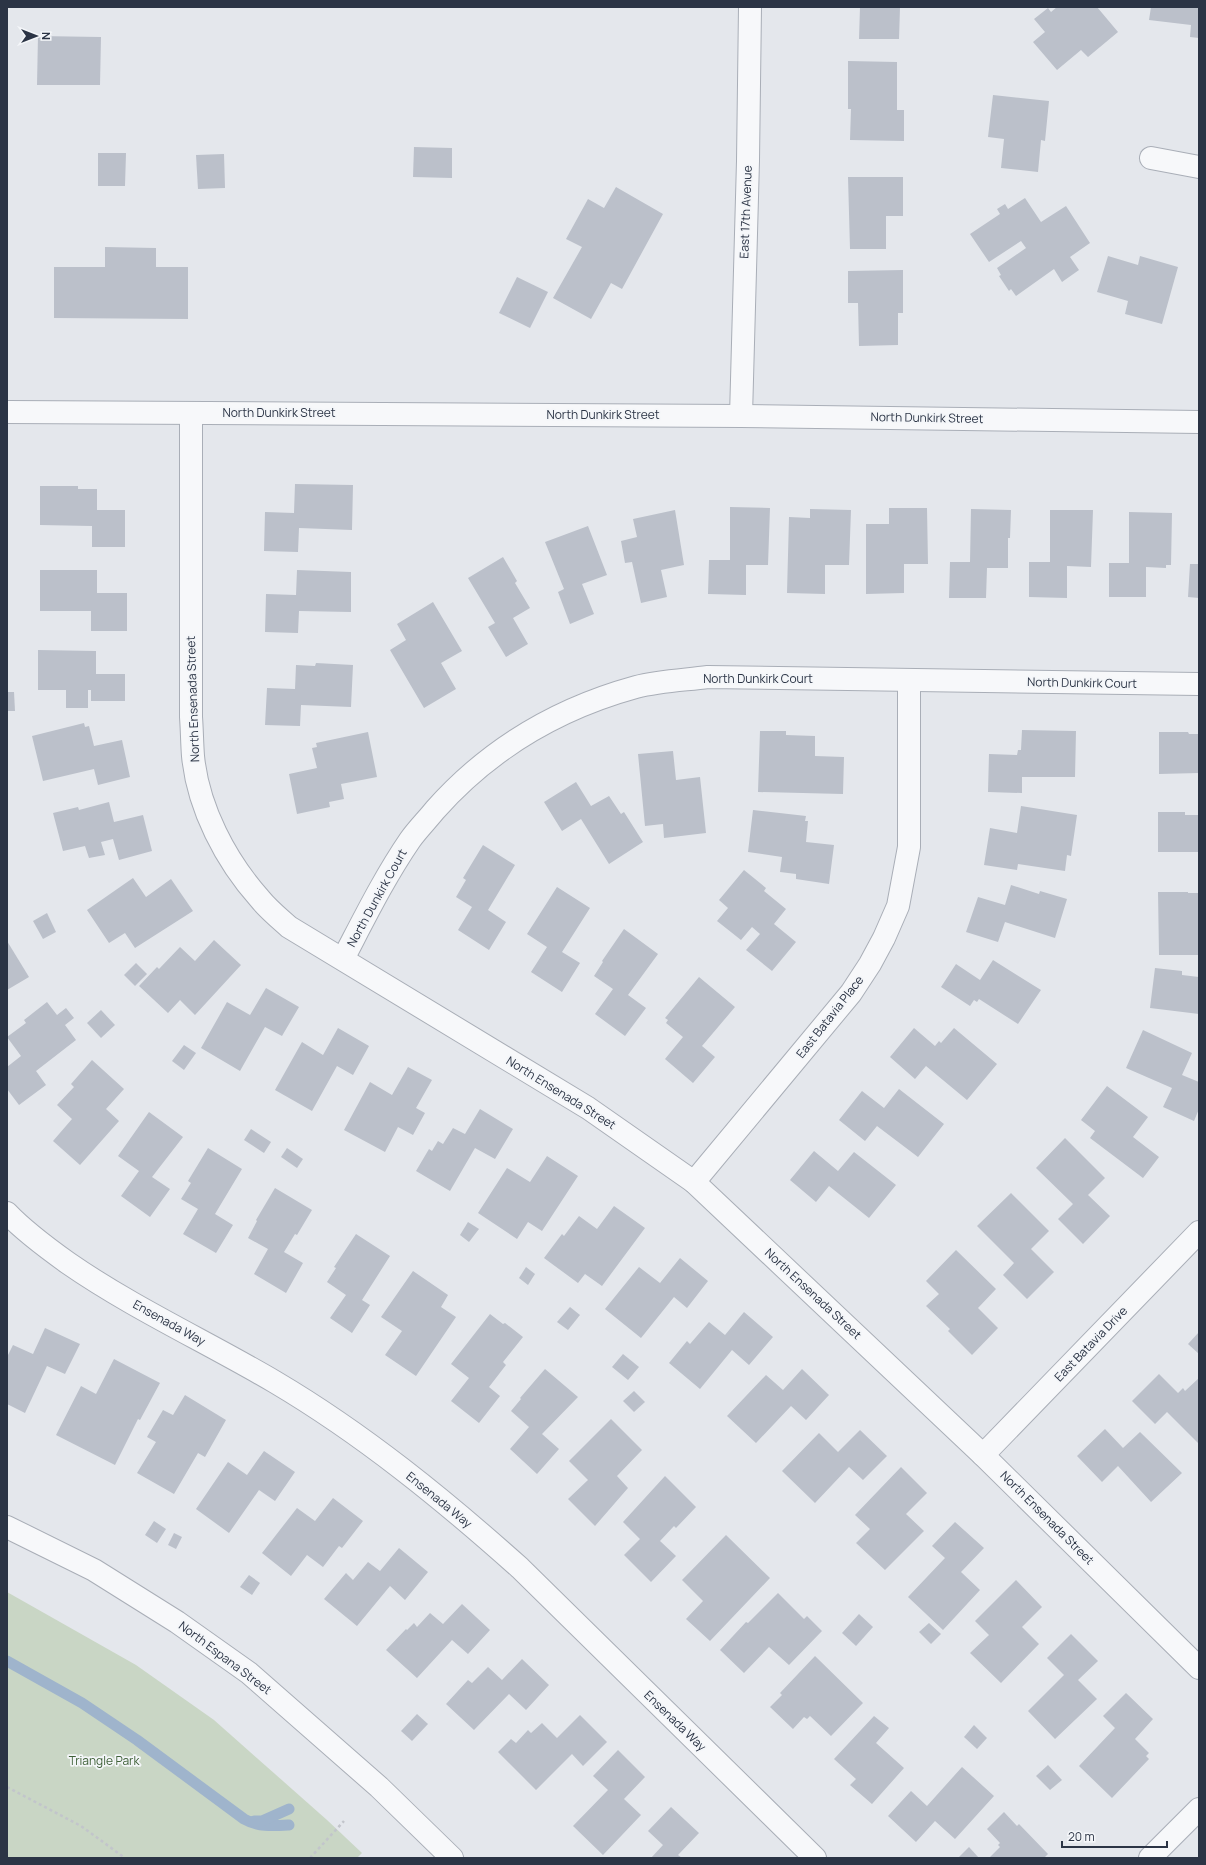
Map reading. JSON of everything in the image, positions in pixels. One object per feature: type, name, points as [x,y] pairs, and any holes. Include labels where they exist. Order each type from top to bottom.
[{"type":"street","name":"East 17th Avenue","points":[[741,416],[748,161],[750,7]]},
{"type":"street","points":[[1151,158],[1199,167]]},
{"type":"street","name":"North Dunkirk Street","points":[[7,412],[741,416],[1199,422]]},
{"type":"street","name":"North Ensenada Street","points":[[191,413],[191,717],[193,758],[202,797],[220,839],[237,869],[260,900],[289,927],[588,1108],[694,1182],[983,1455],[1199,1668]]},
{"type":"street","name":"North Dunkirk Court","points":[[343,959],[392,866],[411,838],[457,786],[480,765],[537,726],[575,707],[637,687],[708,677],[1199,684]]},
{"type":"street","name":"East Batavia Place","points":[[694,1182],[851,993],[870,964],[884,938],[898,906],[909,847],[909,681]]},
{"type":"street","name":"Ensenada Way","points":[[7,1214],[49,1249],[98,1283],[276,1382],[379,1451],[475,1529],[520,1568],[815,1858]]},
{"type":"street","name":"East Batavia Drive","points":[[983,1455],[1199,1232]]},
{"type":"street","name":"North Espana Street","points":[[7,1527],[94,1570],[177,1622],[249,1673],[379,1787],[452,1858]]},
{"type":"street","points":[[1150,1858],[1199,1809]]},
{"type":"path","points":[[7,1787],[81,1826],[125,1858]]},
{"type":"path","points":[[310,1858],[344,1821]]},
{"type":"green space","name":"Triangle Park","points":[[7,1592],[136,1665],[214,1720],[362,1853],[357,1858],[7,1858]]},
{"type":"building","points":[[860,7],[900,7],[899,39],[859,39]]},
{"type":"building","points":[[1057,7],[1097,7],[1118,32],[1088,57],[1081,50],[1057,70],[1033,42],[1045,32],[1034,19],[1048,8],[1051,12]]},
{"type":"building","points":[[1151,7],[1199,7],[1199,38],[1190,37],[1191,25],[1149,20]]},
{"type":"building","points":[[38,36],[101,37],[100,85],[37,85]]},
{"type":"building","points":[[848,61],[897,62],[897,110],[904,110],[904,141],[850,140],[851,109],[848,109]]},
{"type":"building","points":[[993,95],[1049,101],[1045,141],[1041,140],[1038,172],[1001,168],[1004,139],[988,137]]},
{"type":"building","points":[[414,147],[452,148],[452,178],[413,177]]},
{"type":"building","points":[[98,153],[126,153],[125,186],[98,186]]},
{"type":"building","points":[[224,154],[225,188],[198,189],[196,155]]},
{"type":"building","points":[[848,177],[903,177],[903,216],[886,216],[886,249],[850,249]]},
{"type":"building","points":[[616,187],[663,214],[622,289],[611,283],[591,319],[553,298],[582,247],[566,239],[588,199],[604,208]]},
{"type":"building","points":[[1025,198],[1041,222],[1066,206],[1090,243],[1070,257],[1079,270],[1062,282],[1054,269],[1016,296],[1011,289],[1009,291],[999,276],[1001,275],[997,268],[1026,248],[1021,241],[989,262],[970,234],[1000,214],[997,209],[1005,204],[1008,209]]},
{"type":"building","points":[[105,247],[156,248],[156,267],[188,267],[188,319],[54,318],[54,267],[105,267]]},
{"type":"building","points":[[1108,256],[1138,265],[1140,256],[1178,267],[1162,324],[1125,314],[1128,301],[1097,292]]},
{"type":"building","points":[[903,270],[903,313],[898,313],[898,345],[859,346],[858,303],[848,303],[848,271]]},
{"type":"building","points":[[517,277],[548,292],[530,328],[499,313]]},
{"type":"building","points":[[295,484],[353,485],[352,530],[299,528],[298,552],[264,551],[265,512],[294,513]]},
{"type":"building","points":[[40,486],[78,486],[78,489],[97,489],[97,510],[125,510],[125,547],[92,547],[92,526],[40,525]]},
{"type":"building","points":[[730,507],[770,508],[768,565],[746,565],[746,595],[708,594],[709,560],[730,560]]},
{"type":"building","points":[[889,508],[927,508],[928,564],[904,564],[904,593],[866,594],[866,524],[889,524]]},
{"type":"building","points":[[810,509],[851,510],[849,565],[825,565],[825,594],[787,593],[789,517],[810,518]]},
{"type":"building","points":[[971,509],[1011,510],[1010,538],[1008,538],[1008,568],[987,568],[986,598],[949,598],[950,562],[970,562]]},
{"type":"building","points":[[675,510],[684,565],[661,570],[667,597],[641,603],[632,562],[625,563],[621,541],[637,537],[633,519]]},
{"type":"building","points":[[1050,510],[1093,510],[1091,567],[1067,566],[1067,598],[1029,597],[1029,562],[1050,562]]},
{"type":"building","points":[[1129,512],[1172,513],[1171,565],[1166,565],[1166,568],[1146,567],[1146,597],[1109,597],[1109,563],[1129,563]]},
{"type":"building","points":[[588,526],[607,575],[582,584],[594,614],[570,624],[558,592],[564,589],[545,542]]},
{"type":"building","points":[[503,557],[517,581],[515,583],[530,608],[513,618],[528,644],[506,657],[488,627],[495,623],[468,578]]},
{"type":"building","points":[[1190,564],[1199,564],[1199,598],[1188,597]]},
{"type":"building","points":[[40,570],[97,570],[97,593],[127,593],[127,631],[91,631],[91,611],[40,611]]},
{"type":"building","points":[[297,570],[351,572],[351,612],[299,611],[298,633],[265,632],[266,594],[296,595]]},
{"type":"building","points":[[433,602],[462,651],[441,663],[456,689],[424,708],[390,650],[406,640],[397,624]]},
{"type":"building","points":[[38,650],[96,651],[96,674],[125,674],[125,701],[91,701],[91,690],[88,690],[88,708],[66,708],[66,690],[38,690]]},
{"type":"building","points":[[316,663],[353,665],[351,707],[301,705],[300,726],[265,725],[267,688],[295,689],[296,665],[315,666]]},
{"type":"building","points":[[7,692],[14,692],[15,711],[7,711]]},
{"type":"building","points":[[84,723],[85,727],[89,726],[94,746],[122,740],[130,777],[98,785],[94,769],[43,781],[32,736]]},
{"type":"building","points":[[1022,730],[1076,731],[1075,777],[1022,777],[1022,793],[988,792],[989,754],[1017,755],[1018,750],[1021,750]]},
{"type":"building","points":[[760,731],[786,731],[786,735],[815,736],[815,756],[844,757],[843,794],[758,792]]},
{"type":"building","points":[[368,732],[377,777],[341,784],[344,799],[329,802],[330,807],[297,814],[289,774],[317,768],[312,748],[317,747],[316,743]]},
{"type":"building","points":[[1159,732],[1188,732],[1189,734],[1199,734],[1199,773],[1159,774]]},
{"type":"building","points":[[673,751],[676,780],[700,777],[706,833],[664,838],[663,824],[645,826],[638,754]]},
{"type":"building","points":[[576,782],[591,806],[609,796],[621,814],[624,812],[643,842],[609,864],[581,819],[562,831],[544,802]]},
{"type":"building","points":[[109,802],[114,822],[143,815],[152,851],[119,860],[113,839],[101,842],[105,855],[89,858],[85,846],[63,851],[53,813],[78,807],[79,810]]},
{"type":"building","points":[[1021,806],[1077,815],[1071,856],[1067,855],[1065,871],[1018,864],[1017,870],[984,865],[990,828],[1017,833]]},
{"type":"building","points":[[753,810],[806,816],[805,821],[808,821],[806,842],[834,845],[829,884],[796,879],[796,874],[780,872],[782,857],[748,852]]},
{"type":"building","points":[[1158,812],[1185,812],[1185,815],[1199,815],[1199,852],[1158,852]]},
{"type":"building","points":[[483,845],[515,865],[488,910],[506,922],[489,950],[458,930],[472,907],[456,897],[466,880],[463,878]]},
{"type":"building","points":[[744,870],[766,888],[764,891],[786,909],[774,924],[796,942],[772,971],[746,950],[760,934],[752,927],[741,940],[717,921],[728,908],[719,900]]},
{"type":"building","points":[[133,878],[146,897],[171,879],[193,911],[135,948],[125,933],[109,943],[87,910]]},
{"type":"building","points":[[1011,885],[1039,894],[1040,891],[1067,899],[1055,938],[1005,922],[998,942],[966,932],[978,897],[1005,905]]},
{"type":"building","points":[[557,887],[590,908],[562,952],[580,963],[562,992],[531,972],[547,947],[527,934]]},
{"type":"building","points":[[1158,892],[1199,893],[1199,955],[1159,955]]},
{"type":"building","points":[[47,913],[56,932],[43,939],[33,921]]},
{"type":"building","points":[[624,929],[658,954],[628,995],[646,1008],[625,1036],[595,1014],[613,989],[594,976],[603,962],[602,961]]},
{"type":"building","points":[[214,940],[241,965],[195,1015],[180,1000],[168,1013],[139,986],[157,967],[159,969],[180,947],[195,961]]},
{"type":"building","points":[[7,941],[29,977],[7,990]]},
{"type":"building","points":[[993,960],[1041,990],[1018,1024],[979,999],[977,1002],[974,1000],[970,1006],[941,987],[956,964],[980,980]]},
{"type":"building","points":[[136,963],[147,974],[135,986],[124,975]]},
{"type":"building","points":[[1155,968],[1182,971],[1182,975],[1199,977],[1199,1014],[1150,1008]]},
{"type":"building","points":[[699,977],[735,1007],[702,1046],[715,1057],[693,1083],[665,1059],[683,1037],[666,1023],[668,1020],[665,1018]]},
{"type":"building","points":[[266,988],[299,1007],[282,1036],[265,1027],[240,1071],[201,1048],[227,1002],[250,1015]]},
{"type":"building","points":[[47,1002],[57,1015],[66,1008],[74,1018],[65,1025],[76,1040],[36,1071],[46,1085],[19,1105],[7,1089],[7,1067],[21,1056],[7,1037],[26,1023],[24,1020]]},
{"type":"building","points":[[101,1010],[115,1025],[101,1038],[87,1023]]},
{"type":"building","points":[[338,1028],[369,1046],[353,1075],[337,1066],[312,1111],[275,1090],[302,1042],[323,1055]]},
{"type":"building","points":[[914,1028],[935,1046],[939,1041],[941,1043],[954,1028],[997,1064],[967,1100],[926,1066],[915,1079],[890,1057]]},
{"type":"building","points":[[1143,1030],[1192,1053],[1182,1075],[1199,1082],[1199,1109],[1194,1121],[1163,1107],[1172,1088],[1126,1068]]},
{"type":"building","points":[[184,1045],[196,1053],[184,1070],[172,1061]]},
{"type":"building","points":[[92,1060],[124,1089],[106,1109],[119,1121],[80,1165],[53,1141],[72,1119],[57,1105],[74,1087],[71,1084]]},
{"type":"building","points":[[408,1067],[432,1080],[416,1108],[425,1113],[413,1135],[398,1127],[385,1152],[344,1130],[370,1082],[392,1095]]},
{"type":"building","points":[[1107,1086],[1148,1117],[1133,1137],[1159,1157],[1143,1178],[1090,1138],[1095,1131],[1081,1120]]},
{"type":"building","points":[[899,1089],[944,1124],[918,1157],[877,1126],[865,1141],[839,1120],[862,1091],[884,1108]]},
{"type":"building","points":[[480,1109],[513,1129],[495,1159],[475,1148],[450,1191],[416,1171],[429,1149],[432,1151],[438,1141],[443,1144],[453,1128],[465,1134]]},
{"type":"building","points":[[149,1112],[183,1137],[152,1177],[170,1189],[150,1217],[121,1196],[139,1171],[118,1156]]},
{"type":"building","points":[[251,1129],[271,1142],[264,1153],[244,1140]]},
{"type":"building","points":[[1065,1138],[1105,1178],[1088,1195],[1110,1216],[1083,1244],[1058,1219],[1073,1204],[1036,1168]]},
{"type":"building","points":[[208,1148],[242,1169],[215,1214],[233,1225],[216,1253],[183,1234],[198,1209],[181,1199],[191,1183],[188,1181]]},
{"type":"building","points":[[287,1148],[303,1159],[297,1168],[281,1157]]},
{"type":"building","points":[[814,1151],[838,1171],[854,1152],[896,1185],[869,1218],[829,1186],[816,1202],[790,1180]]},
{"type":"building","points":[[547,1156],[578,1176],[542,1231],[528,1222],[517,1239],[478,1213],[507,1168],[530,1182]]},
{"type":"building","points":[[275,1188],[312,1210],[297,1235],[295,1234],[284,1252],[303,1263],[286,1293],[254,1274],[268,1249],[248,1238],[257,1221],[256,1220]]},
{"type":"building","points":[[1011,1193],[1049,1231],[1031,1249],[1054,1272],[1027,1299],[1003,1275],[1014,1263],[977,1226]]},
{"type":"building","points":[[614,1206],[645,1228],[602,1286],[585,1274],[578,1283],[544,1258],[562,1234],[564,1236],[579,1216],[597,1229]]},
{"type":"building","points":[[468,1222],[479,1229],[469,1242],[460,1235]]},
{"type":"building","points":[[356,1234],[390,1256],[362,1300],[370,1305],[352,1333],[330,1318],[346,1295],[327,1282],[336,1268],[334,1267]]},
{"type":"building","points":[[956,1250],[996,1289],[978,1308],[998,1328],[972,1355],[948,1331],[950,1329],[926,1306],[939,1294],[926,1281]]},
{"type":"building","points":[[680,1258],[708,1281],[687,1308],[674,1297],[641,1338],[605,1309],[639,1267],[660,1283]]},
{"type":"building","points":[[526,1267],[535,1274],[528,1285],[519,1278]]},
{"type":"building","points":[[413,1271],[448,1295],[441,1307],[456,1317],[416,1376],[385,1355],[402,1331],[381,1317]]},
{"type":"building","points":[[570,1307],[580,1315],[568,1330],[557,1322]]},
{"type":"building","points":[[744,1312],[773,1337],[749,1365],[732,1350],[700,1389],[669,1363],[687,1341],[690,1344],[709,1322],[725,1335]]},
{"type":"building","points":[[490,1314],[523,1337],[503,1362],[506,1365],[489,1387],[500,1396],[479,1423],[451,1401],[469,1378],[451,1364]]},
{"type":"building","points":[[45,1328],[80,1344],[65,1374],[47,1366],[25,1413],[7,1404],[7,1357],[13,1345],[33,1354]]},
{"type":"building","points":[[1199,1332],[1199,1354],[1188,1344]]},
{"type":"building","points":[[623,1354],[639,1367],[628,1380],[612,1367]]},
{"type":"building","points":[[114,1359],[160,1383],[140,1420],[138,1419],[115,1465],[56,1435],[81,1386],[96,1394]]},
{"type":"building","points":[[545,1369],[578,1397],[542,1434],[559,1449],[537,1474],[510,1449],[529,1427],[511,1411]]},
{"type":"building","points":[[802,1369],[829,1395],[806,1420],[791,1406],[756,1443],[727,1416],[766,1375],[783,1390]]},
{"type":"building","points":[[1159,1374],[1178,1393],[1183,1388],[1185,1391],[1199,1378],[1199,1444],[1167,1412],[1155,1424],[1132,1401]]},
{"type":"building","points":[[634,1391],[645,1402],[634,1412],[623,1401]]},
{"type":"building","points":[[185,1395],[226,1420],[205,1457],[198,1453],[174,1494],[137,1473],[156,1442],[147,1437],[163,1410],[173,1415]]},
{"type":"building","points":[[611,1419],[642,1450],[617,1476],[628,1488],[595,1526],[568,1499],[588,1480],[569,1461]]},
{"type":"building","points":[[1105,1429],[1123,1448],[1140,1432],[1182,1473],[1151,1502],[1118,1466],[1102,1482],[1077,1456]]},
{"type":"building","points":[[860,1430],[887,1456],[863,1480],[849,1467],[815,1503],[782,1471],[819,1433],[838,1452]]},
{"type":"building","points":[[264,1451],[295,1472],[275,1501],[259,1490],[229,1533],[196,1509],[228,1462],[247,1475]]},
{"type":"building","points":[[901,1467],[927,1493],[906,1514],[924,1531],[885,1570],[856,1543],[870,1529],[855,1515]]},
{"type":"building","points":[[665,1476],[696,1507],[676,1528],[674,1526],[660,1541],[676,1556],[651,1582],[624,1555],[640,1539],[623,1522]]},
{"type":"building","points":[[333,1498],[363,1521],[342,1548],[339,1546],[323,1567],[307,1555],[291,1576],[262,1553],[297,1508],[315,1521]]},
{"type":"building","points":[[154,1521],[166,1529],[157,1543],[145,1535]]},
{"type":"building","points":[[955,1522],[984,1548],[961,1572],[980,1590],[943,1630],[908,1597],[945,1558],[932,1546]]},
{"type":"building","points":[[174,1533],[182,1537],[176,1549],[168,1545]]},
{"type":"building","points":[[726,1535],[770,1578],[710,1641],[686,1619],[703,1601],[682,1580]]},
{"type":"building","points":[[399,1548],[428,1572],[405,1600],[390,1586],[357,1626],[324,1599],[346,1573],[353,1580],[368,1562],[380,1571]]},
{"type":"building","points":[[249,1575],[260,1583],[252,1595],[240,1587]]},
{"type":"building","points":[[1016,1580],[1042,1607],[1022,1627],[1039,1644],[1001,1683],[970,1653],[989,1635],[975,1621]]},
{"type":"building","points":[[778,1593],[804,1619],[807,1616],[822,1631],[789,1665],[769,1647],[744,1673],[720,1650],[746,1622],[748,1623]]},
{"type":"building","points":[[462,1604],[490,1630],[468,1654],[452,1640],[417,1678],[386,1650],[406,1629],[407,1630],[414,1623],[417,1627],[430,1613],[443,1624]]},
{"type":"building","points":[[859,1614],[873,1627],[856,1646],[842,1633]]},
{"type":"building","points":[[929,1623],[941,1634],[931,1644],[919,1632]]},
{"type":"building","points":[[1071,1634],[1098,1661],[1078,1680],[1097,1699],[1055,1739],[1028,1711],[1064,1675],[1047,1658]]},
{"type":"building","points":[[815,1656],[863,1703],[831,1736],[810,1716],[807,1719],[804,1717],[793,1729],[770,1707],[782,1695],[780,1693]]},
{"type":"building","points":[[522,1659],[549,1685],[526,1710],[509,1694],[474,1730],[446,1704],[468,1680],[472,1683],[488,1667],[502,1680]]},
{"type":"building","points":[[1126,1693],[1153,1719],[1135,1739],[1149,1753],[1146,1756],[1149,1759],[1112,1798],[1079,1766],[1115,1728],[1103,1716]]},
{"type":"building","points":[[417,1714],[428,1724],[412,1741],[401,1731]]},
{"type":"building","points":[[580,1715],[607,1742],[583,1766],[572,1754],[536,1790],[498,1752],[511,1739],[516,1743],[528,1730],[531,1733],[542,1723],[557,1738]]},
{"type":"building","points":[[874,1716],[889,1728],[876,1743],[904,1768],[872,1804],[850,1785],[856,1779],[834,1759]]},
{"type":"building","points":[[974,1725],[987,1738],[977,1749],[964,1737]]},
{"type":"building","points":[[618,1750],[645,1777],[624,1799],[641,1815],[603,1855],[573,1826],[608,1790],[593,1776]]},
{"type":"building","points":[[1048,1765],[1062,1780],[1050,1790],[1036,1776]]},
{"type":"building","points":[[962,1767],[994,1796],[955,1839],[935,1821],[916,1842],[888,1816],[911,1791],[927,1806]]},
{"type":"building","points":[[671,1807],[699,1833],[678,1855],[682,1858],[651,1858],[663,1845],[648,1831]]},
{"type":"building","points":[[1004,1812],[1017,1826],[1019,1824],[1048,1854],[1044,1858],[989,1858],[1000,1847],[998,1845],[1000,1843],[987,1829]]},
{"type":"building","points":[[969,1847],[979,1858],[958,1858]]},
{"type":"waterway","points":[[7,1661],[82,1703],[137,1740],[249,1822],[271,1826],[289,1825]]},
{"type":"waterway","points":[[254,1821],[262,1821],[289,1809]]}]
